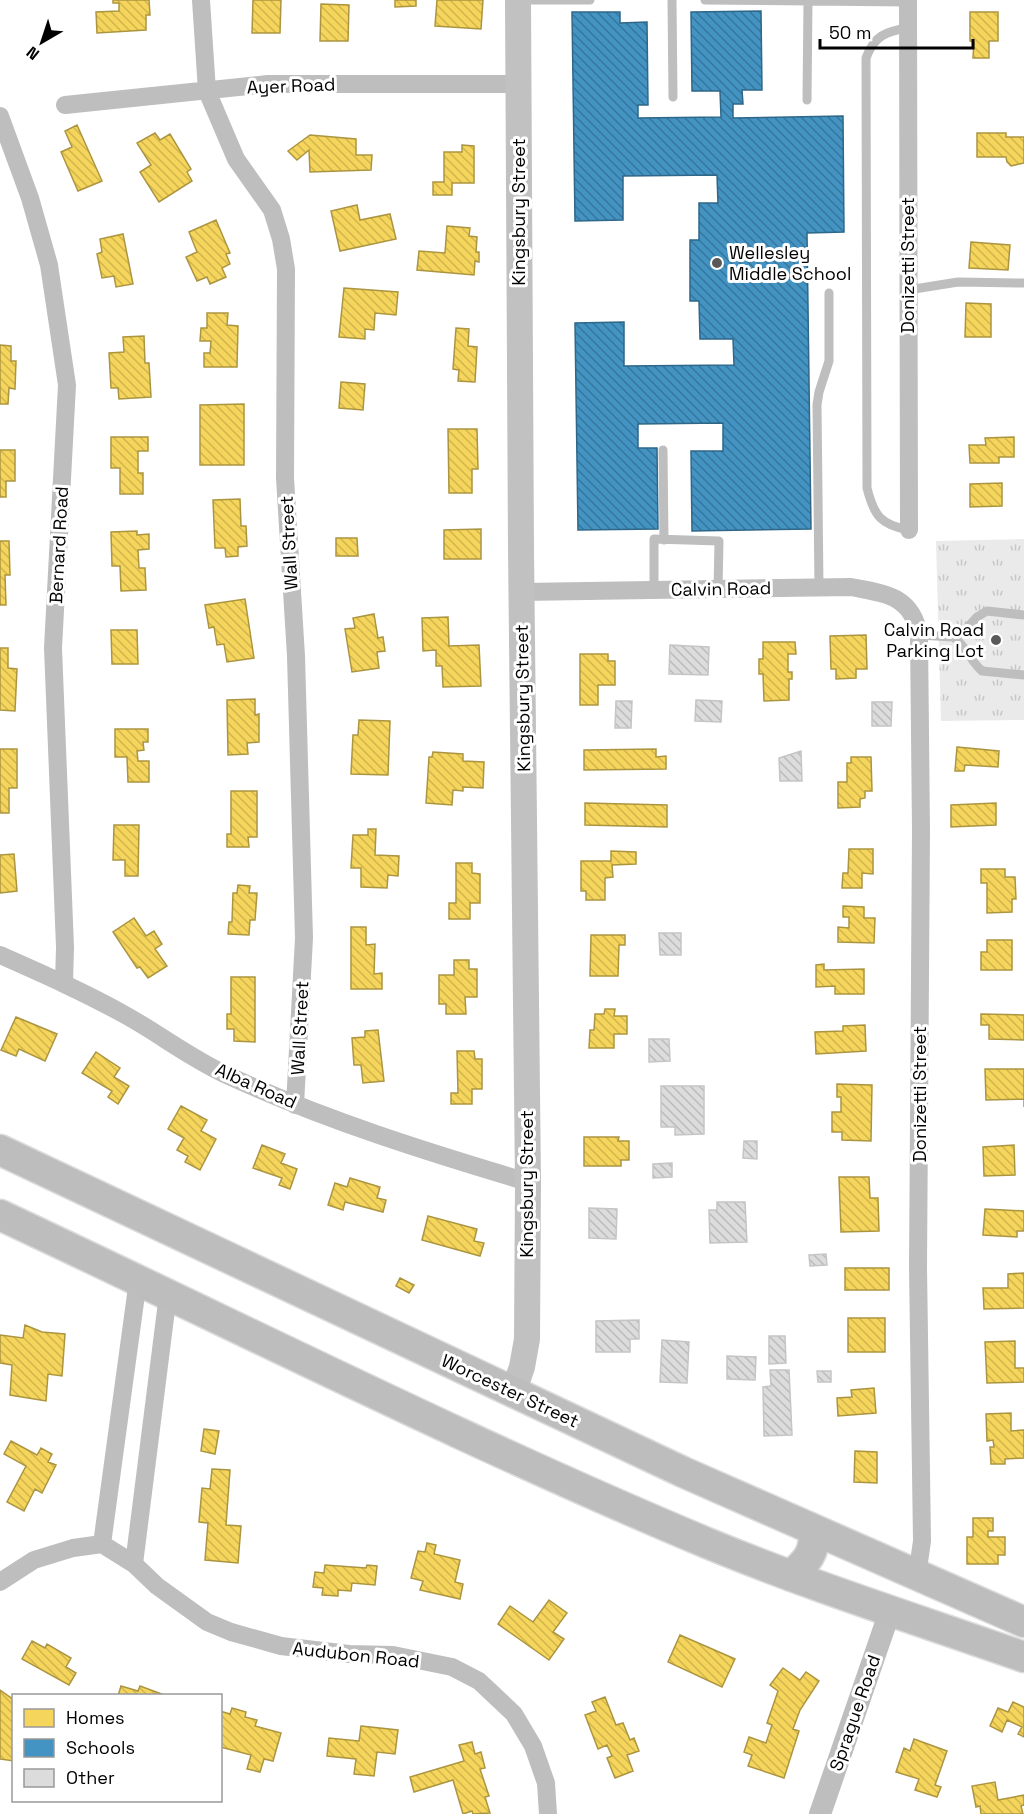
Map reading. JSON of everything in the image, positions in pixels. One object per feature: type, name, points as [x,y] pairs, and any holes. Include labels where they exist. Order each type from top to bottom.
[{"type":"highway","name":"Worcester Street","points":[[8,1160],[814,1531],[1024,1622]]},
{"type":"highway","points":[[0,1215],[487,1446],[663,1524],[791,1576],[1024,1657]]},
{"type":"highway","points":[[791,1576],[811,1554],[814,1531]]},
{"type":"main road","name":"Kingsbury Street","points":[[513,1393],[522,1367],[527,1339],[528,1182],[518,0]]},
{"type":"street","name":"Wall Street","points":[[201,0],[207,92],[236,159],[273,210],[286,269],[285,478],[296,656],[304,938],[295,1105]]},
{"type":"street","name":"Donizetti Street","points":[[908,1],[909,530]]},
{"type":"street","name":"Ayer Road","points":[[65,105],[268,84],[518,84]]},
{"type":"street","name":"Bernard Road","points":[[0,116],[30,198],[49,265],[67,385],[53,648],[65,947],[64,983]]},
{"type":"street","name":"Calvin Road","points":[[522,592],[851,587],[887,594],[903,603],[912,613]]},
{"type":"street","name":"Donizetti Street","points":[[912,613],[916,618],[919,635],[921,831],[918,1267],[922,1541],[917,1576]]},
{"type":"street","name":"Alba Road","points":[[0,955],[64,983],[125,1015],[226,1075],[295,1105],[439,1155],[528,1182]]},
{"type":"street","points":[[0,1582],[34,1560],[73,1548],[102,1544],[138,1280]]},
{"type":"street","points":[[134,1564],[168,1294]]},
{"type":"street","name":"Audubon Road","points":[[102,1544],[134,1564],[157,1586],[207,1622],[231,1632],[281,1646],[349,1654],[393,1655],[452,1667],[479,1681],[514,1714],[533,1746],[546,1783],[548,1814]]},
{"type":"street","name":"Sprague Road","points":[[820,1814],[890,1611]]},
{"type":"lane","points":[[518,0],[590,0]]},
{"type":"lane","points":[[672,0],[673,97]]},
{"type":"lane","points":[[705,0],[908,1]]},
{"type":"lane","points":[[807,100],[808,1]]},
{"type":"lane","points":[[908,28],[881,36],[871,45],[866,58],[867,488],[871,505],[880,518],[890,526],[909,530]]},
{"type":"lane","points":[[908,290],[958,282],[1024,283]]},
{"type":"lane","points":[[819,587],[817,405],[829,361],[829,293]]},
{"type":"lane","points":[[663,450],[664,540]]},
{"type":"lane","points":[[654,591],[654,539],[718,541],[718,590]]},
{"type":"lane","points":[[919,635],[953,637],[964,631],[987,611],[1024,615]]},
{"type":"lane","points":[[953,637],[964,645],[982,671],[1024,675]]},
{"type":"green space","points":[[1024,539],[1024,720],[941,721],[936,541]]},
{"type":"building: Homes","points":[[113,0],[149,0],[150,15],[146,15],[146,30],[97,33],[96,12],[119,11],[119,3],[113,3]]},
{"type":"building: Homes","points":[[253,0],[281,0],[280,33],[252,33]]},
{"type":"building: Homes","points":[[395,0],[416,0],[416,6],[395,7]]},
{"type":"building: Homes","points":[[437,0],[483,0],[481,29],[435,26]]},
{"type":"building: Homes","points":[[321,4],[349,5],[348,41],[320,41]]},
{"type":"building: Homes","points":[[970,12],[998,12],[998,41],[989,41],[989,58],[973,58],[974,42],[970,41]]},
{"type":"building: Homes","points":[[77,125],[102,181],[78,191],[61,152],[72,147],[65,131]]},
{"type":"building: Homes","points":[[155,133],[160,140],[170,134],[191,169],[187,172],[192,181],[159,202],[140,172],[151,165],[137,143]]},
{"type":"building: Homes","points":[[977,133],[1006,133],[1006,137],[1024,137],[1024,163],[1011,166],[1006,157],[977,157]]},
{"type":"building: Homes","points":[[310,135],[356,139],[356,155],[372,155],[371,170],[310,172],[309,150],[297,160],[288,151]]},
{"type":"building: Homes","points":[[462,145],[474,146],[474,183],[452,183],[452,195],[433,195],[433,182],[444,182],[444,152],[462,152]]},
{"type":"building: Homes","points":[[357,205],[360,220],[390,214],[396,239],[340,251],[331,211]]},
{"type":"building: Homes","points":[[216,220],[230,253],[226,254],[230,264],[222,268],[226,277],[210,284],[207,277],[197,281],[186,257],[197,252],[189,232]]},
{"type":"building: Homes","points":[[447,226],[470,228],[469,236],[477,237],[476,252],[479,252],[479,262],[475,261],[474,275],[417,270],[419,251],[445,253]]},
{"type":"building: Homes","points":[[123,234],[133,284],[116,287],[114,276],[102,278],[97,254],[102,252],[100,239]]},
{"type":"building: Homes","points":[[971,242],[1010,245],[1008,270],[969,268]]},
{"type":"building: Homes","points":[[344,288],[398,292],[396,315],[375,313],[374,330],[365,329],[365,339],[339,337]]},
{"type":"building: Homes","points":[[966,303],[991,304],[991,337],[965,337]]},
{"type":"building: Homes","points":[[207,313],[228,313],[227,325],[238,326],[237,367],[204,367],[204,353],[210,353],[211,341],[200,341],[201,328],[207,328]]},
{"type":"building: Homes","points":[[456,328],[469,329],[468,346],[477,347],[475,382],[458,381],[459,370],[453,369]]},
{"type":"building: Homes","points":[[144,336],[145,363],[149,363],[151,397],[119,399],[118,388],[111,388],[109,353],[124,352],[123,337]]},
{"type":"building: Homes","points":[[0,345],[11,346],[11,361],[16,361],[15,389],[9,388],[8,404],[0,404]]},
{"type":"building: Homes","points":[[341,382],[365,384],[363,410],[339,408]]},
{"type":"building: Homes","points":[[244,404],[244,465],[200,465],[200,405]]},
{"type":"building: Homes","points":[[448,429],[477,429],[478,469],[472,469],[472,493],[449,493]]},
{"type":"building: Homes","points":[[111,437],[148,437],[148,451],[138,451],[138,473],[143,473],[143,494],[120,494],[120,468],[111,468]]},
{"type":"building: Homes","points":[[1014,437],[1014,457],[999,457],[999,463],[970,463],[969,445],[986,445],[985,438]]},
{"type":"building: Homes","points":[[0,450],[15,450],[15,481],[6,481],[6,497],[0,497]]},
{"type":"building: Homes","points":[[1002,483],[1002,506],[970,507],[970,484]]},
{"type":"building: Homes","points":[[240,499],[241,526],[246,526],[247,546],[238,547],[238,556],[226,557],[225,548],[215,548],[213,500]]},
{"type":"building: Homes","points":[[481,529],[481,559],[444,559],[444,530]]},
{"type":"building: Homes","points":[[137,531],[137,535],[149,534],[149,549],[138,550],[139,568],[145,568],[146,590],[121,591],[120,566],[112,566],[111,532]]},
{"type":"building: Homes","points":[[336,538],[357,538],[358,556],[336,556]]},
{"type":"building: Homes","points":[[0,541],[9,541],[10,575],[5,575],[6,605],[0,605]]},
{"type":"building: Homes","points":[[245,599],[254,658],[227,662],[224,644],[217,645],[214,627],[209,628],[205,605]]},
{"type":"building: Homes","points":[[374,614],[378,638],[383,637],[385,651],[377,652],[379,668],[352,672],[345,629],[355,628],[353,618]]},
{"type":"building: Homes","points":[[448,617],[449,646],[479,645],[481,686],[443,687],[442,666],[436,666],[436,650],[423,651],[422,618]]},
{"type":"building: Homes","points":[[111,630],[137,630],[138,664],[112,664]]},
{"type":"building: Homes","points":[[866,635],[867,669],[856,669],[856,678],[836,679],[836,669],[831,669],[830,636]]},
{"type":"building: Homes","points":[[763,642],[795,642],[796,654],[788,654],[788,672],[792,672],[792,679],[789,679],[789,700],[764,701],[763,674],[759,674],[759,659],[763,659]]},
{"type":"building: Homes","points":[[0,648],[8,648],[8,668],[17,669],[15,711],[0,710]]},
{"type":"building: Homes","points":[[580,654],[608,654],[608,661],[615,661],[615,685],[598,685],[598,705],[580,705]]},
{"type":"building: Homes","points":[[255,699],[255,715],[259,714],[259,742],[247,743],[248,754],[228,755],[227,700]]},
{"type":"building: Homes","points":[[359,720],[390,721],[388,775],[351,774],[353,735],[358,735]]},
{"type":"building: Homes","points":[[115,729],[148,729],[148,742],[143,742],[144,750],[137,751],[138,761],[149,761],[149,782],[128,782],[127,757],[115,757]]},
{"type":"building: Homes","points":[[957,747],[999,751],[998,767],[965,765],[964,771],[955,771]]},
{"type":"building: Homes","points":[[0,749],[17,749],[17,788],[9,788],[9,813],[0,813]]},
{"type":"building: Homes","points":[[656,749],[656,757],[666,756],[666,769],[584,770],[584,750]]},
{"type":"building: Homes","points":[[433,752],[463,754],[463,761],[484,762],[483,788],[463,787],[463,791],[453,790],[452,805],[426,803],[429,757],[432,757]]},
{"type":"building: Homes","points":[[851,757],[871,757],[872,791],[865,791],[865,798],[860,799],[860,807],[838,808],[838,782],[847,782],[847,763],[851,763]]},
{"type":"building: Homes","points":[[231,791],[257,791],[257,837],[248,837],[249,847],[227,847],[227,834],[231,834]]},
{"type":"building: Homes","points":[[585,803],[667,805],[667,827],[585,825]]},
{"type":"building: Homes","points":[[996,803],[996,825],[951,827],[951,805]]},
{"type":"building: Homes","points":[[114,825],[139,825],[138,876],[125,876],[125,860],[113,860]]},
{"type":"building: Homes","points":[[368,829],[376,829],[375,855],[399,856],[398,876],[388,875],[387,888],[361,887],[361,868],[351,868],[353,835],[368,835]]},
{"type":"building: Homes","points":[[849,849],[873,849],[873,874],[862,873],[862,888],[842,888],[843,873],[848,873]]},
{"type":"building: Homes","points":[[611,851],[636,852],[636,864],[612,865],[613,877],[605,878],[605,900],[586,900],[586,891],[581,891],[581,861],[611,861]]},
{"type":"building: Homes","points":[[14,854],[17,891],[0,893],[0,855]]},
{"type":"building: Homes","points":[[456,863],[472,863],[472,873],[480,874],[480,903],[470,903],[470,919],[449,919],[449,903],[456,903]]},
{"type":"building: Homes","points":[[981,869],[1005,869],[1005,877],[1015,877],[1016,899],[1012,899],[1012,912],[987,913],[987,883],[981,883]]},
{"type":"building: Homes","points":[[238,885],[250,886],[249,893],[257,893],[255,920],[250,920],[249,935],[228,934],[229,922],[232,922],[233,893],[237,893]]},
{"type":"building: Homes","points":[[843,906],[864,907],[864,918],[875,918],[874,943],[838,942],[838,927],[849,928],[849,917],[843,917]]},
{"type":"building: Homes","points":[[134,918],[146,936],[154,931],[162,944],[155,949],[167,966],[148,978],[140,967],[137,968],[113,932]]},
{"type":"building: Homes","points":[[351,927],[366,927],[366,945],[375,944],[374,974],[382,973],[382,989],[351,989]]},
{"type":"building: Homes","points":[[591,935],[625,935],[625,945],[619,945],[618,976],[590,976]]},
{"type":"building: Homes","points":[[987,940],[1012,940],[1012,970],[981,970],[981,952],[987,952]]},
{"type":"building: Homes","points":[[454,960],[469,960],[469,969],[477,969],[477,997],[465,997],[466,1014],[446,1014],[446,1004],[439,1004],[439,975],[454,975]]},
{"type":"building: Homes","points":[[824,964],[824,970],[864,969],[864,994],[835,994],[835,986],[816,987],[816,965]]},
{"type":"building: Homes","points":[[231,977],[255,977],[255,1042],[234,1041],[234,1029],[227,1029],[227,1014],[231,1014]]},
{"type":"building: Homes","points":[[605,1009],[615,1009],[614,1016],[627,1016],[627,1034],[614,1034],[614,1048],[589,1048],[590,1030],[594,1030],[595,1014],[604,1014]]},
{"type":"building: Homes","points":[[981,1014],[1024,1015],[1024,1040],[989,1039],[989,1025],[981,1025]]},
{"type":"building: Homes","points":[[16,1017],[57,1034],[45,1061],[19,1049],[16,1056],[1,1050]]},
{"type":"building: Homes","points":[[865,1025],[866,1051],[816,1054],[815,1032],[843,1031],[843,1026]]},
{"type":"building: Homes","points":[[378,1030],[384,1081],[363,1083],[361,1065],[354,1065],[352,1038],[365,1037],[365,1031]]},
{"type":"building: Homes","points":[[457,1051],[474,1051],[475,1059],[482,1059],[482,1089],[472,1089],[472,1104],[451,1104],[451,1093],[458,1093]]},
{"type":"building: Homes","points":[[96,1052],[120,1068],[114,1077],[129,1086],[118,1104],[108,1097],[112,1091],[82,1073]]},
{"type":"building: Homes","points":[[985,1069],[1024,1069],[1024,1099],[986,1100]]},
{"type":"building: Homes","points":[[837,1084],[872,1085],[871,1141],[842,1140],[842,1132],[832,1132],[832,1112],[841,1112],[841,1097],[837,1097]]},
{"type":"building: Homes","points":[[181,1106],[207,1120],[201,1131],[216,1139],[200,1170],[185,1162],[188,1156],[177,1150],[184,1138],[168,1129]]},
{"type":"building: Homes","points":[[584,1137],[619,1137],[618,1141],[629,1141],[629,1160],[621,1160],[621,1166],[584,1166]]},
{"type":"building: Homes","points":[[262,1145],[285,1154],[281,1163],[297,1169],[290,1189],[279,1185],[282,1178],[253,1168]]},
{"type":"building: Homes","points":[[1014,1145],[1015,1175],[984,1176],[983,1147]]},
{"type":"building: Homes","points":[[839,1177],[869,1177],[870,1198],[878,1198],[879,1231],[841,1232]]},
{"type":"building: Homes","points":[[350,1178],[380,1187],[377,1198],[386,1200],[383,1212],[345,1202],[343,1210],[328,1205],[335,1183],[347,1187]]},
{"type":"building: Homes","points":[[985,1209],[1024,1211],[1024,1231],[1017,1231],[1017,1237],[983,1235]]},
{"type":"building: Homes","points":[[428,1216],[477,1229],[474,1241],[484,1243],[480,1256],[422,1240]]},
{"type":"building: Homes","points":[[845,1268],[889,1268],[889,1290],[845,1290]]},
{"type":"building: Homes","points":[[1024,1273],[1024,1308],[984,1309],[983,1288],[1008,1288],[1008,1274]]},
{"type":"building: Homes","points":[[400,1278],[414,1285],[409,1293],[396,1286]]},
{"type":"building: Homes","points":[[848,1318],[885,1318],[885,1352],[848,1352]]},
{"type":"building: Homes","points":[[25,1325],[42,1332],[65,1334],[62,1376],[48,1374],[46,1401],[10,1395],[12,1365],[0,1363],[0,1335],[23,1338]]},
{"type":"building: Homes","points":[[1015,1341],[1015,1368],[1024,1368],[1024,1382],[987,1383],[985,1342]]},
{"type":"building: Homes","points":[[874,1388],[876,1413],[838,1416],[837,1398],[852,1397],[851,1390]]},
{"type":"building: Homes","points":[[1011,1413],[1011,1431],[1024,1430],[1024,1458],[1005,1459],[1005,1464],[991,1464],[990,1447],[994,1447],[993,1440],[987,1441],[986,1414]]},
{"type":"building: Homes","points":[[204,1429],[219,1431],[215,1454],[201,1451]]},
{"type":"building: Homes","points":[[11,1441],[37,1455],[41,1448],[52,1454],[48,1462],[56,1465],[42,1493],[35,1489],[24,1511],[7,1502],[26,1466],[4,1454]]},
{"type":"building: Homes","points":[[855,1451],[877,1452],[877,1483],[854,1482]]},
{"type":"building: Homes","points":[[212,1469],[230,1470],[226,1525],[241,1526],[238,1563],[205,1560],[208,1523],[199,1522],[202,1488],[210,1489]]},
{"type":"building: Homes","points":[[973,1518],[993,1518],[993,1531],[988,1531],[988,1537],[1005,1537],[1005,1555],[998,1555],[998,1564],[967,1564],[967,1537],[973,1537]]},
{"type":"building: Homes","points":[[427,1543],[436,1545],[434,1554],[460,1560],[455,1582],[463,1584],[460,1599],[420,1590],[423,1581],[411,1578],[418,1551],[425,1552]]},
{"type":"building: Homes","points":[[325,1565],[366,1568],[367,1565],[377,1566],[375,1585],[352,1583],[351,1591],[338,1590],[338,1596],[322,1595],[323,1588],[313,1587],[315,1572],[324,1573]]},
{"type":"building: Homes","points":[[549,1600],[567,1613],[553,1632],[564,1639],[549,1660],[498,1624],[510,1606],[533,1622]]},
{"type":"building: Homes","points":[[680,1635],[735,1659],[722,1687],[668,1662]]},
{"type":"building: Homes","points":[[32,1641],[45,1648],[47,1644],[71,1658],[66,1667],[76,1673],[69,1685],[22,1659]]},
{"type":"building: Homes","points":[[783,1668],[800,1680],[806,1672],[819,1681],[800,1710],[793,1729],[799,1731],[784,1778],[748,1766],[752,1755],[744,1752],[749,1737],[766,1743],[772,1725],[767,1723],[778,1691],[770,1685]]},
{"type":"building: Homes","points":[[121,1686],[138,1691],[140,1686],[162,1694],[119,1694]]},
{"type":"building: Homes","points":[[0,1690],[12,1699],[12,1761],[0,1759]]},
{"type":"building: Homes","points":[[605,1697],[616,1725],[623,1723],[630,1740],[634,1738],[639,1751],[627,1755],[633,1771],[615,1778],[607,1758],[612,1756],[607,1745],[598,1749],[585,1715],[596,1711],[592,1702]]},
{"type":"building: Homes","points":[[1013,1702],[1024,1707],[1024,1737],[1018,1734],[1022,1727],[1007,1720],[1002,1732],[990,1726],[998,1708],[1008,1712]]},
{"type":"building: Homes","points":[[232,1708],[246,1712],[245,1717],[257,1720],[255,1726],[281,1733],[273,1761],[264,1759],[260,1772],[247,1769],[251,1755],[222,1748],[222,1712],[230,1714]]},
{"type":"building: Homes","points":[[361,1726],[398,1730],[395,1754],[377,1752],[374,1776],[354,1774],[356,1759],[327,1756],[329,1738],[359,1741]]},
{"type":"building: Homes","points":[[914,1739],[947,1751],[935,1785],[941,1787],[937,1797],[915,1790],[919,1779],[896,1772],[904,1748],[910,1751]]},
{"type":"building: Homes","points":[[472,1742],[475,1754],[481,1752],[485,1768],[480,1769],[489,1796],[485,1797],[490,1813],[473,1814],[472,1811],[463,1814],[453,1780],[414,1792],[410,1777],[464,1761],[459,1745]]},
{"type":"building: Homes","points":[[995,1782],[998,1800],[1024,1795],[1024,1805],[1021,1806],[1023,1814],[981,1814],[980,1806],[976,1807],[972,1786]]},
{"type":"building: Schools","points":[[761,11],[762,90],[742,90],[743,104],[733,104],[733,118],[843,116],[844,232],[807,233],[811,529],[692,531],[691,451],[723,451],[723,423],[638,424],[638,448],[657,448],[658,529],[578,530],[575,323],[624,322],[624,366],[734,365],[733,339],[700,339],[699,301],[690,301],[690,240],[699,240],[699,203],[718,203],[717,175],[623,176],[623,220],[575,221],[572,12],[620,12],[620,23],[647,22],[648,105],[638,105],[638,118],[721,117],[720,91],[692,91],[691,12]]},
{"type":"building: Other","points":[[670,645],[709,647],[708,675],[669,674]]},
{"type":"building: Other","points":[[696,700],[722,701],[721,722],[695,721]]},
{"type":"building: Other","points":[[616,701],[632,701],[631,728],[615,728]]},
{"type":"building: Other","points":[[872,702],[892,702],[891,726],[872,726]]},
{"type":"building: Other","points":[[801,751],[802,781],[780,781],[779,758]]},
{"type":"building: Other","points":[[659,933],[681,933],[681,955],[660,955]]},
{"type":"building: Other","points":[[649,1039],[669,1039],[670,1061],[649,1062]]},
{"type":"building: Other","points":[[661,1086],[704,1086],[704,1134],[675,1135],[675,1127],[661,1127]]},
{"type":"building: Other","points":[[744,1141],[757,1141],[757,1159],[743,1158]]},
{"type":"building: Other","points":[[672,1163],[672,1177],[653,1178],[653,1164]]},
{"type":"building: Other","points":[[717,1202],[745,1202],[747,1242],[710,1243],[709,1210],[717,1210]]},
{"type":"building: Other","points":[[589,1208],[617,1209],[616,1239],[589,1238]]},
{"type":"building: Other","points":[[826,1254],[827,1265],[810,1266],[809,1255]]},
{"type":"building: Other","points":[[639,1320],[639,1339],[630,1339],[630,1352],[596,1352],[596,1321]]},
{"type":"building: Other","points":[[769,1336],[785,1336],[786,1363],[769,1364]]},
{"type":"building: Other","points":[[662,1340],[689,1342],[687,1383],[660,1382]]},
{"type":"building: Other","points":[[727,1356],[756,1357],[755,1380],[727,1379]]},
{"type":"building: Other","points":[[770,1370],[789,1370],[792,1435],[764,1436],[763,1387],[771,1386]]},
{"type":"building: Other","points":[[817,1371],[831,1371],[831,1382],[818,1382]]},
{"type":"place","name":"Wellesley Middle School","points":[[717,263]]},
{"type":"place","name":"Calvin Road Parking Lot","points":[[996,640]]}]
